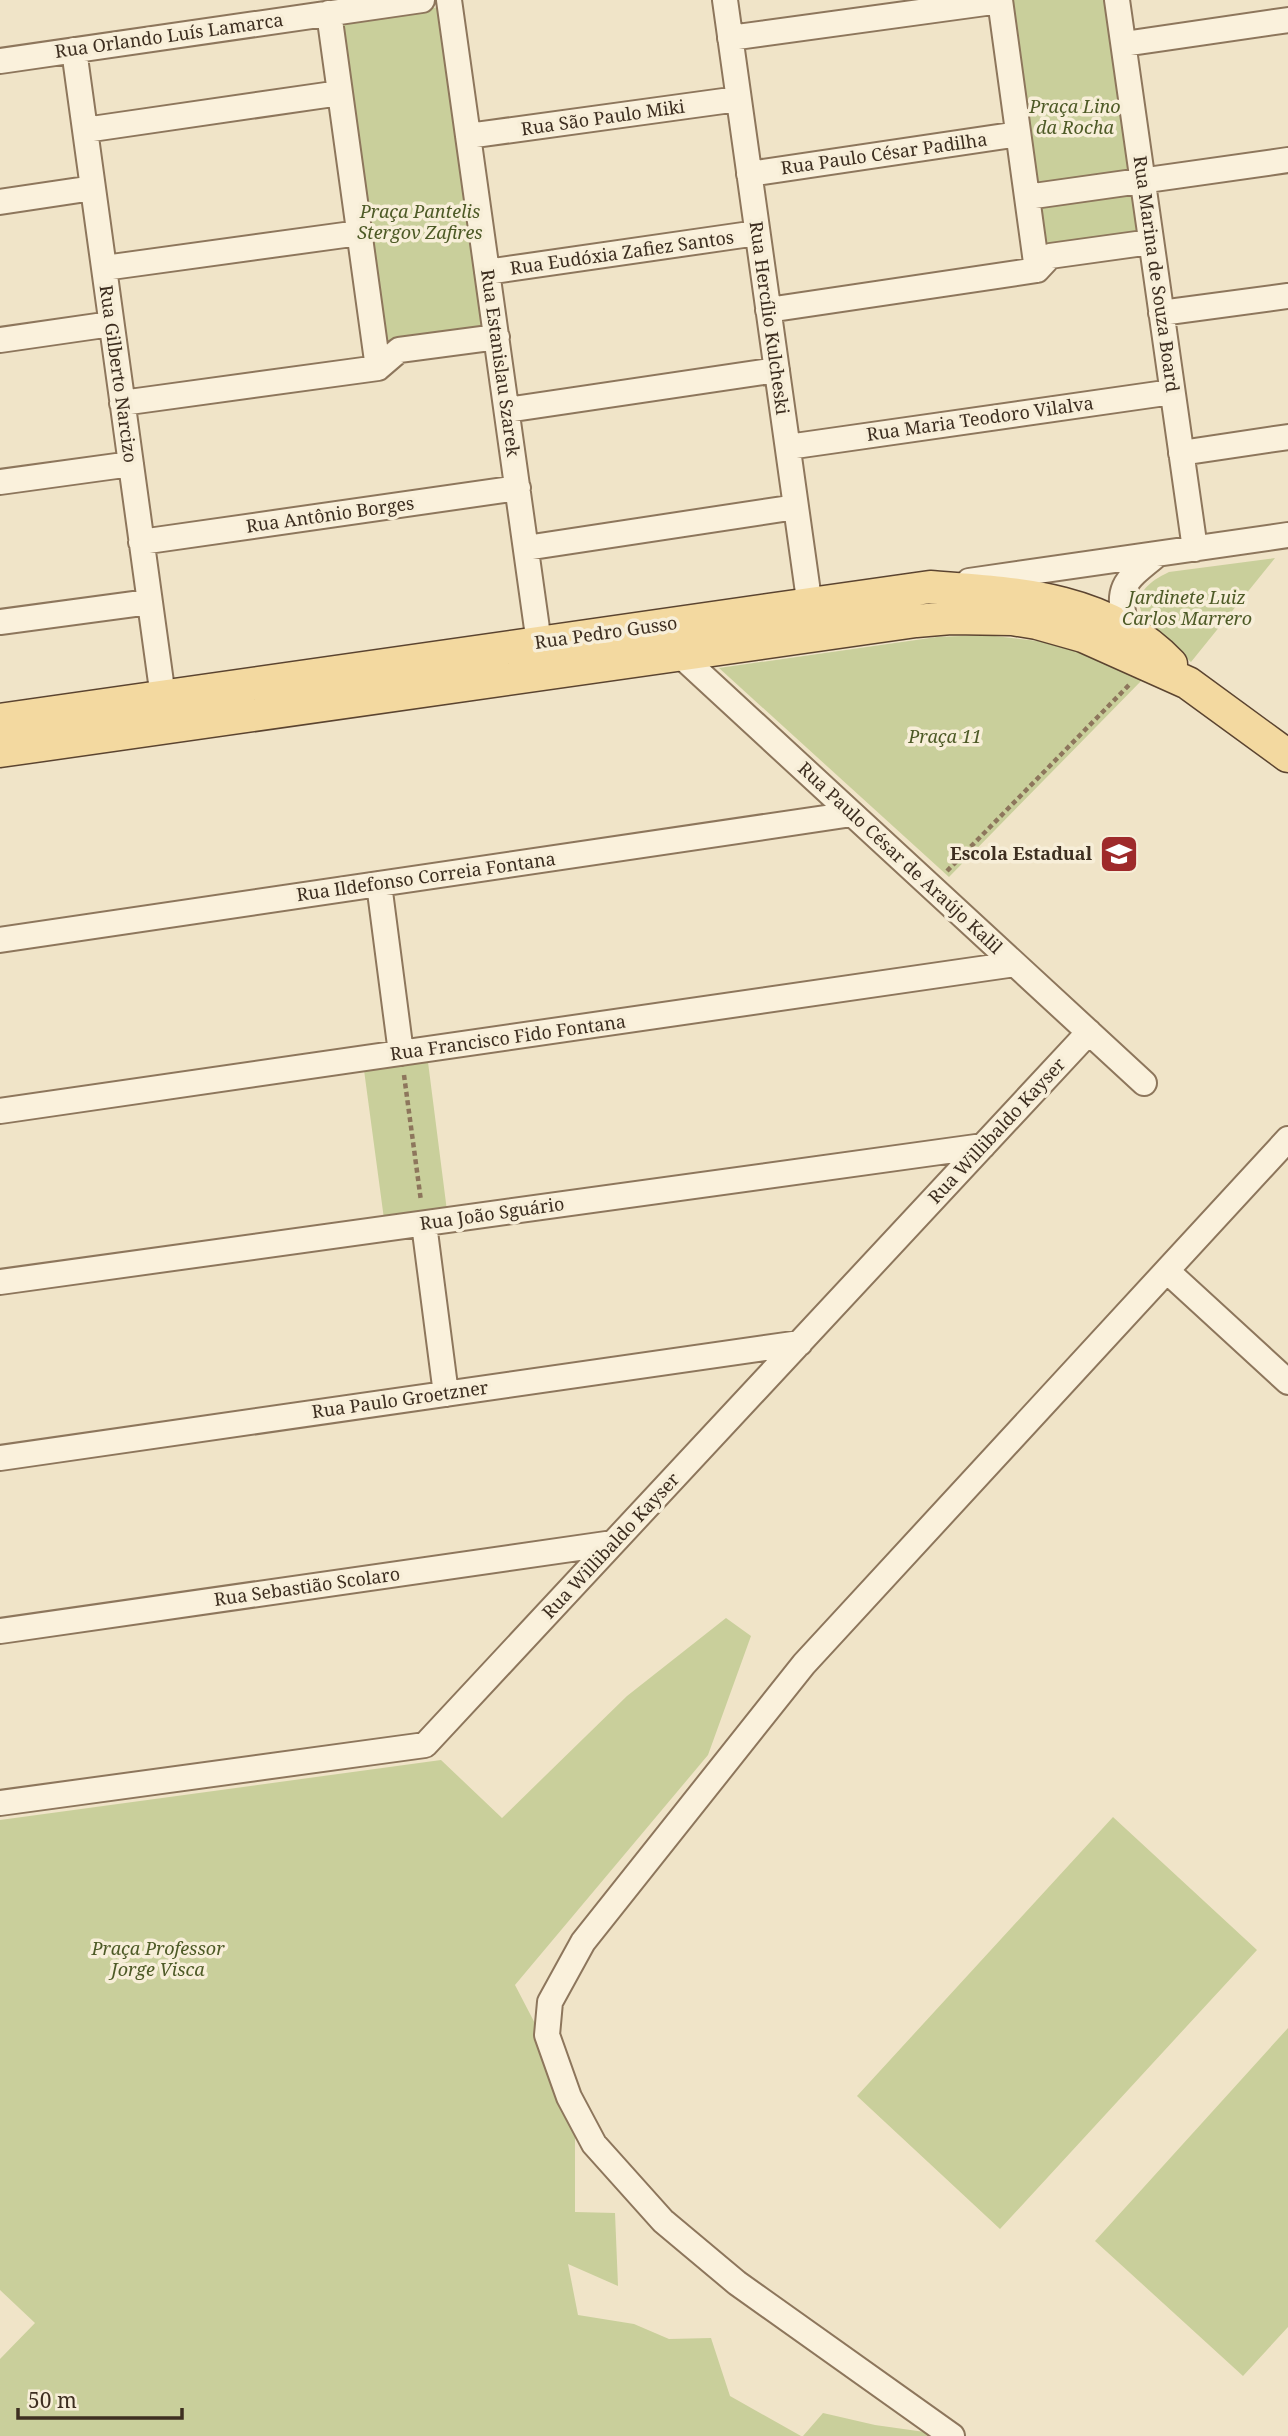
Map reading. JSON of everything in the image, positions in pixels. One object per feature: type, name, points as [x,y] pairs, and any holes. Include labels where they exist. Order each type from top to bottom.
[{"type":"main road","name":"Rua Pedro Gusso","points":[[0,720],[930,587],[1025,595],[1101,616],[1127,628],[1158,651],[1188,684]]},
{"type":"main road","name":"Rua Pedro Gusso","points":[[0,751],[814,635],[951,618],[1012,619],[1083,636],[1188,684],[1288,756]]},
{"type":"street","name":"Rua Estanislau Szarek","points":[[449,0],[540,643]]},
{"type":"street","name":"Rua Hercílio Kulcheski","points":[[724,0],[814,635]]},
{"type":"street","points":[[730,38],[1000,0],[1037,270]]},
{"type":"street","name":"Rua Marina de Souza Board","points":[[1118,0],[1195,549]]},
{"type":"street","name":"Rua Orlando Luís Lamarca","points":[[0,61],[411,1]]},
{"type":"street","points":[[329,13],[378,368]]},
{"type":"street","points":[[1124,44],[1288,20]]},
{"type":"street","name":"Rua Gilberto Narcizo","points":[[74,50],[163,697]]},
{"type":"street","points":[[85,130],[340,93]]},
{"type":"street","name":"Rua São Paulo Miki","points":[[468,136],[738,100]]},
{"type":"street","name":"Rua Paulo César Padilha","points":[[749,174],[1018,134]]},
{"type":"street","points":[[1027,197],[1288,160]]},
{"type":"street","points":[[0,202],[93,188]]},
{"type":"street","points":[[104,268],[359,233]]},
{"type":"street","name":"Rua Eudóxia Zafiez Santos","points":[[487,272],[757,233]]},
{"type":"street","points":[[768,310],[1037,270],[1050,256],[1151,242]]},
{"type":"street","points":[[1161,313],[1288,296]]},
{"type":"street","points":[[0,340],[111,324]]},
{"type":"street","points":[[122,403],[378,368],[399,350],[496,337]]},
{"type":"street","points":[[507,410],[777,370]]},
{"type":"street","name":"Rua Maria Teodoro Vilalva","points":[[788,447],[1172,392]]},
{"type":"street","points":[[1181,453],[1288,437]]},
{"type":"street","points":[[0,482],[131,464]]},
{"type":"street","name":"Rua Antônio Borges","points":[[141,542],[518,488]]},
{"type":"street","points":[[526,548],[796,507]]},
{"type":"street","points":[[930,587],[1288,536]]},
{"type":"street","points":[[1127,628],[1121,608],[1121,593],[1127,582],[1158,554]]},
{"type":"street","points":[[0,622],[149,602]]},
{"type":"street","points":[[675,624],[680,655]]},
{"type":"street","name":"Rua Paulo César de Araújo Kalil","points":[[680,655],[1144,1083]]},
{"type":"street","name":"Rua Ildefonso Correia Fontana","points":[[0,940],[852,814]]},
{"type":"street","points":[[379,884],[401,1053]]},
{"type":"street","name":"Rua Francisco Fido Fontana","points":[[0,1111],[1015,964]]},
{"type":"street","name":"Rua Willibaldo Kayser","points":[[0,1803],[425,1745],[1089,1032]]},
{"type":"street","points":[[952,2436],[737,2283],[663,2221],[594,2144],[569,2097],[547,2035],[550,2002],[583,1942],[804,1664],[1288,1139]]},
{"type":"street","name":"Rua João Sguário","points":[[0,1282],[983,1146]]},
{"type":"street","points":[[424,1224],[446,1394]]},
{"type":"street","points":[[1167,1270],[1288,1382]]},
{"type":"street","name":"Rua Paulo Groetzner","points":[[0,1458],[800,1343]]},
{"type":"street","name":"Rua Sebastião Scolaro","points":[[0,1631],[613,1543]]},
{"type":"path","points":[[931,887],[1148,665]]},
{"type":"path","points":[[401,1053],[424,1224]]},
{"type":"green space","name":"Praça Lino da Rocha","points":[[1008,0],[1109,0],[1142,234],[1043,248]]},
{"type":"green space","name":"Praça Pantelis Stergov Zafires","points":[[440,7],[484,329],[386,342],[342,20]]},
{"type":"green space","name":"Jardinete Luiz Carlos Marrero","points":[[1275,558],[1191,662],[1154,630],[1140,607],[1141,595],[1150,583],[1169,572]]},
{"type":"green space","name":"Praça 11","points":[[986,635],[1046,642],[1098,656],[1143,679],[949,877],[719,668],[937,637]]},
{"type":"green space","points":[[428,1062],[447,1211],[384,1219],[364,1070]]},
{"type":"green space","name":"Praça Professor Jorge Visca","points":[[726,1618],[751,1636],[708,1755],[515,1985],[541,2035],[575,2124],[575,2212],[615,2213],[618,2286],[568,2264],[578,2315],[634,2324],[669,2339],[711,2338],[730,2396],[801,2436],[0,2436],[0,2359],[35,2323],[0,2290],[0,1820],[441,1760],[502,1818],[627,1696]]},
{"type":"green space","points":[[1113,1817],[1257,1950],[1000,2229],[857,2096]]},
{"type":"green space","points":[[1288,2028],[1288,2327],[1243,2376],[1095,2241]]},
{"type":"green space","points":[[823,2413],[875,2425],[942,2436],[803,2436]]},
{"type":"place","name":"Escola Estadual","points":[[1119,854]]}]
